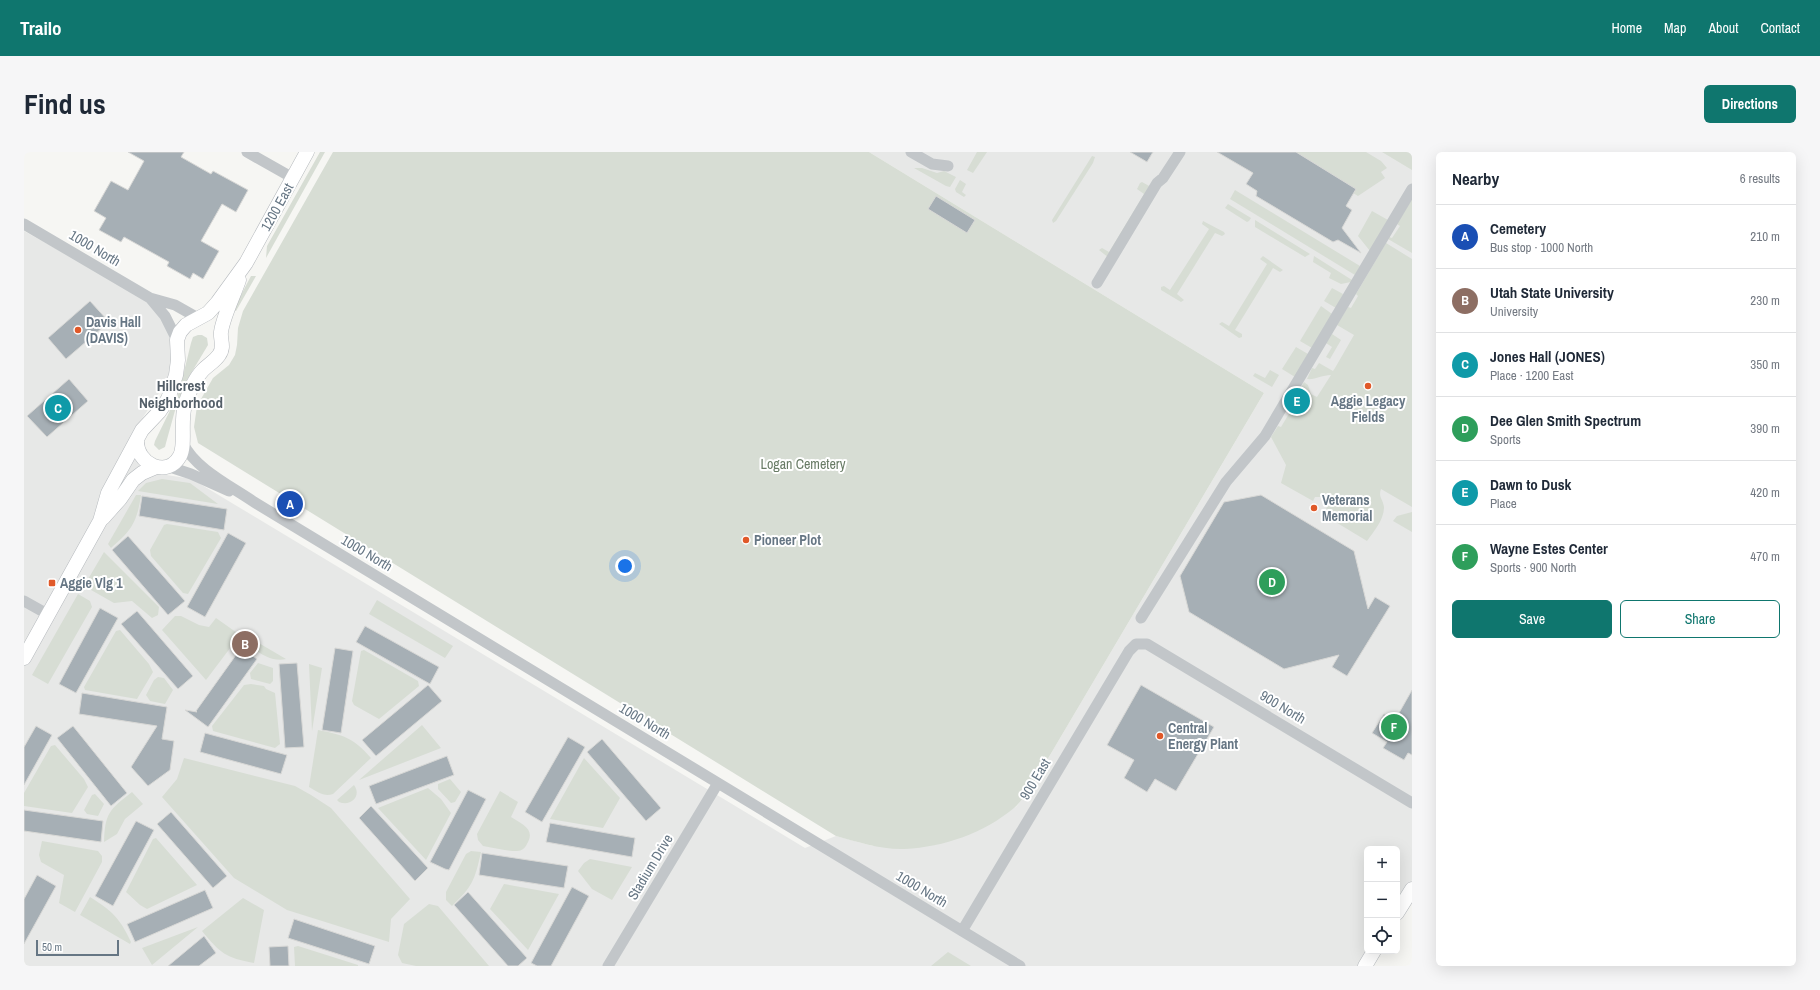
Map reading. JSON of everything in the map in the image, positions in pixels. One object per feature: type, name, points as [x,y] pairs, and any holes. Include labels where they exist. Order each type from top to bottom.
[{"type":"main road","name":"1200 East","points":[[24,658],[100,521],[108,493],[142,430],[159,412],[171,392],[178,368],[177,340],[186,325],[208,313],[217,303],[246,263],[307,152]]},
{"type":"main road","name":"1200 East","points":[[100,521],[120,499],[133,480],[142,473],[174,462],[179,458],[183,443],[182,418],[190,390],[202,372],[219,355],[222,348],[220,333],[246,263]]},
{"type":"main road","points":[[198,318],[216,327],[220,333]]},
{"type":"main road","points":[[137,440],[137,445],[142,457],[148,463],[161,466]]},
{"type":"main road","points":[[1400,908],[1412,889]]},
{"type":"main road","points":[[1365,966],[1372,954]]},
{"type":"street","points":[[248,152],[293,178]]},
{"type":"street","points":[[911,152],[932,164],[948,166]]},
{"type":"street","points":[[1097,283],[1157,183],[1163,178],[1180,152]]},
{"type":"street","points":[[1141,618],[1226,482],[1265,436],[1412,189]]},
{"type":"street","name":"1000 North","points":[[24,224],[150,298],[175,305],[198,318]]},
{"type":"street","name":"1000 North","points":[[150,298],[165,316],[177,340]]},
{"type":"street","name":"1000 North","points":[[183,443],[188,453],[198,464],[254,502],[1020,966]]},
{"type":"street","name":"1000 North","points":[[161,466],[191,474],[254,502]]},
{"type":"street","points":[[24,601],[48,615]]},
{"type":"street","name":"900 North","points":[[1136,644],[1147,644],[1412,803]]},
{"type":"street","name":"900 East","points":[[962,931],[1129,651],[1136,644]]},
{"type":"street","name":"Stadium Drive","points":[[608,966],[718,783]]},
{"type":"shaded area","points":[[869,152],[1412,152],[1412,880],[1400,899],[1400,846],[1364,846],[1364,954],[1365,954],[1359,966],[24,966],[24,231],[145,298],[171,332],[173,355],[168,379],[134,431],[131,453],[139,465],[154,473],[192,479],[805,848],[836,836],[873,846],[1016,807],[1030,789],[1264,393]]},
{"type":"green space","points":[[320,152],[325,152],[266,258],[267,246]]},
{"type":"green space","name":"Logan Cemetery","points":[[333,152],[869,152],[1264,393],[1030,789],[1018,804],[990,825],[949,842],[920,848],[905,849],[879,847],[861,843],[836,836],[198,443],[194,427],[197,406],[213,378],[229,365],[235,355],[238,328],[243,311]]},
{"type":"green space","points":[[977,152],[987,152],[973,173],[967,170]]},
{"type":"green space","points":[[1296,152],[1366,152],[1381,161],[1387,168],[1381,172],[1385,178],[1358,196],[1353,193],[1356,189]]},
{"type":"green space","points":[[1382,152],[1412,152],[1412,170]]},
{"type":"green space","points":[[1092,156],[1095,157],[1093,163],[1056,221],[1053,223],[1052,220]]},
{"type":"green space","points":[[914,168],[922,168],[937,173],[944,171],[956,177],[950,187]]},
{"type":"green space","points":[[960,180],[966,184],[962,192],[966,195],[964,197],[956,192],[955,189]]},
{"type":"green space","points":[[1142,182],[1151,187],[1109,258],[1099,250],[1102,248],[1109,252],[1144,194],[1137,189]]},
{"type":"green space","points":[[1235,190],[1360,266],[1355,275],[1230,199]]},
{"type":"green space","points":[[1412,199],[1412,253],[1388,239],[1389,237],[1392,238],[1400,226],[1397,224]]},
{"type":"green space","points":[[1228,204],[1251,218],[1249,221],[1247,222],[1225,208]]},
{"type":"green space","points":[[1372,211],[1388,220],[1370,251],[1358,236]]},
{"type":"green space","points":[[1255,220],[1310,254],[1305,257],[1255,227]]},
{"type":"green space","points":[[1203,221],[1224,232],[1225,234],[1222,236],[1215,233],[1177,294],[1184,300],[1181,302],[1161,290],[1161,287],[1164,286],[1170,290],[1209,229],[1202,224]]},
{"type":"green space","name":"Aggie Legacy Fields","points":[[1386,243],[1412,259],[1412,507],[1381,489],[1380,496],[1384,507],[1384,512],[1378,525],[1367,541],[1324,515],[1328,504],[1323,497],[1315,497],[1313,501],[1281,483],[1286,465],[1271,437],[1278,426],[1281,427],[1290,412],[1287,410],[1292,402],[1296,404],[1300,402],[1300,399],[1296,396],[1304,382],[1308,385],[1311,394],[1317,397],[1331,375],[1307,379],[1312,368],[1315,369],[1319,363],[1333,371],[1335,368],[1354,335],[1337,325],[1348,307],[1351,308],[1358,296],[1356,294]]},
{"type":"green space","points":[[1263,256],[1283,270],[1280,272],[1273,268],[1235,330],[1242,334],[1242,337],[1239,338],[1219,324],[1222,322],[1229,326],[1267,264],[1260,259]]},
{"type":"green space","points":[[1314,256],[1352,280],[1351,282],[1341,284],[1329,278],[1331,273],[1313,262]]},
{"type":"green space","points":[[251,276],[256,276],[236,311],[233,310]]},
{"type":"green space","points":[[1332,288],[1343,294],[1336,308],[1324,301]]},
{"type":"green space","points":[[1321,306],[1332,314],[1312,348],[1300,341]]},
{"type":"green space","points":[[1332,334],[1341,340],[1330,359],[1326,357],[1332,347],[1326,343]]},
{"type":"green space","points":[[202,335],[207,338],[208,345],[187,380],[176,407],[165,447],[159,450],[154,445],[155,441],[179,392],[193,337]]},
{"type":"green space","points":[[1296,347],[1308,354],[1295,377],[1282,369]]},
{"type":"green space","points":[[1270,370],[1279,375],[1272,387],[1253,376],[1255,373],[1265,378]]},
{"type":"green space","points":[[162,479],[190,483],[218,504],[138,491],[146,483]]},
{"type":"green space","points":[[136,495],[141,495],[138,512],[135,519],[129,530],[111,548],[108,544]]},
{"type":"green space","points":[[1412,512],[1412,532],[1393,521],[1397,516]]},
{"type":"green space","points":[[167,524],[218,532],[221,538],[188,594],[183,593],[151,556],[150,550],[164,525]]},
{"type":"green space","points":[[104,552],[159,607],[158,615],[152,618],[132,601],[114,603],[84,586]]},
{"type":"green space","points":[[78,594],[90,601],[92,607],[48,684],[32,675]]},
{"type":"green space","points":[[377,600],[453,646],[445,658],[369,614]]},
{"type":"green space","points":[[175,616],[181,616],[199,625],[209,627],[216,618],[240,635],[206,680],[162,630]]},
{"type":"green space","points":[[120,630],[149,664],[153,672],[137,699],[85,690],[84,687],[116,631]]},
{"type":"green space","points":[[247,636],[286,659],[274,659],[263,655],[243,641]]},
{"type":"green space","points":[[364,650],[418,681],[419,686],[379,719],[354,705],[352,701],[361,651]]},
{"type":"green space","points":[[258,663],[273,668],[273,681],[270,684],[251,679],[250,673]]},
{"type":"green space","points":[[309,664],[322,668],[312,731]]},
{"type":"green space","points":[[158,677],[164,678],[173,690],[165,704],[150,701],[146,695],[154,680]]},
{"type":"green space","points":[[251,684],[264,686],[266,689],[275,693],[280,744],[275,748],[213,731],[212,726],[244,685]]},
{"type":"green space","points":[[422,725],[441,748],[359,780]]},
{"type":"green space","points":[[318,730],[348,738],[365,751],[371,758],[333,794],[330,795],[321,794],[309,787]]},
{"type":"green space","points":[[55,745],[84,779],[88,787],[72,813],[24,806],[24,793],[51,746]]},
{"type":"green space","points":[[184,758],[295,786],[331,808],[410,899],[391,919],[389,942],[287,910],[234,878],[162,797],[177,779]]},
{"type":"green space","points":[[584,758],[620,798],[603,828],[550,819]]},
{"type":"green space","points":[[450,779],[461,792],[455,802],[451,803],[438,789],[438,784]]},
{"type":"green space","points":[[354,785],[357,793],[354,800],[348,803],[343,803],[337,800]]},
{"type":"green space","points":[[428,788],[441,799],[451,813],[426,860],[378,808]]},
{"type":"green space","points":[[500,791],[518,802],[511,817],[523,825],[530,834],[529,839],[523,849],[517,851],[483,846],[478,840],[477,834]]},
{"type":"green space","points":[[132,792],[143,804],[125,819],[117,834],[104,842],[107,818],[113,808]]},
{"type":"green space","points":[[95,794],[104,804],[98,816],[87,814],[84,810],[92,795]]},
{"type":"green space","points":[[156,838],[197,885],[147,909],[140,905],[126,892],[153,839]]},
{"type":"green space","points":[[42,841],[98,851],[102,856],[102,862],[75,912],[59,903],[64,875],[41,862],[39,855]]},
{"type":"green space","points":[[471,851],[481,852],[477,870],[468,888],[452,906],[446,900],[446,892],[466,854]]},
{"type":"green space","points":[[590,859],[632,867],[612,900],[592,889],[578,871],[584,863]]},
{"type":"green space","points":[[504,884],[559,894],[528,950],[490,909]]},
{"type":"green space","points":[[90,897],[115,916],[127,934],[131,942],[130,944],[80,915]]},
{"type":"green space","points":[[243,898],[264,910],[254,963],[237,959],[224,953],[214,945],[202,931]]},
{"type":"green space","points":[[429,904],[438,906],[489,966],[416,966],[402,963],[398,955],[404,924]]},
{"type":"green space","points":[[198,927],[152,965],[142,948]]},
{"type":"green space","points":[[298,946],[358,966],[295,966],[294,947]]},
{"type":"green space","points":[[948,952],[971,966],[931,966]]},
{"type":"building","points":[[128,152],[184,152],[181,157],[211,174],[213,171],[248,190],[236,212],[222,204],[201,241],[219,251],[203,279],[193,273],[190,279],[167,266],[169,262],[124,237],[121,242],[99,230],[106,218],[94,211],[111,181],[128,190],[144,161]]},
{"type":"building","points":[[1130,152],[1153,152],[1147,162]]},
{"type":"building","points":[[1217,152],[1296,152],[1356,189],[1346,206],[1352,210],[1342,228],[1361,253],[1338,240],[1333,242],[1256,196],[1257,191],[1246,184],[1253,173]]},
{"type":"building","points":[[936,196],[975,220],[967,233],[928,209]]},
{"type":"building","name":"Davis Hall (DAVIS)","points":[[90,301],[109,322],[66,359],[48,338]]},
{"type":"building","points":[[69,379],[88,401],[47,437],[27,416]]},
{"type":"building","points":[[1261,495],[1354,551],[1368,609],[1375,597],[1390,606],[1347,676],[1332,667],[1339,655],[1284,669],[1189,612],[1180,576],[1224,502]]},
{"type":"building","points":[[142,496],[227,509],[224,530],[139,516]]},
{"type":"building","points":[[228,533],[246,543],[205,617],[187,607]]},
{"type":"building","points":[[128,536],[185,601],[168,615],[112,550]]},
{"type":"building","points":[[100,608],[118,618],[76,693],[59,684]]},
{"type":"building","points":[[137,611],[193,676],[178,689],[121,624]]},
{"type":"building","points":[[365,626],[439,667],[430,684],[356,642]]},
{"type":"building","points":[[241,648],[257,659],[208,727],[185,710],[197,712],[196,711]]},
{"type":"building","points":[[335,648],[353,651],[341,733],[322,730]]},
{"type":"building","points":[[297,663],[304,747],[285,748],[279,664]]},
{"type":"building","points":[[428,685],[442,701],[376,756],[362,740]]},
{"type":"building","name":"Central Energy Plant","points":[[1141,685],[1214,727],[1176,791],[1155,779],[1147,792],[1124,778],[1134,760],[1107,745]]},
{"type":"building","points":[[1412,690],[1412,755],[1408,753],[1404,760],[1383,748],[1387,742],[1372,733],[1384,714],[1395,720]]},
{"type":"building","points":[[82,693],[167,707],[162,739],[174,741],[170,770],[148,786],[131,767],[157,726],[79,714]]},
{"type":"building","points":[[36,726],[52,735],[24,785],[24,747]]},
{"type":"building","points":[[73,726],[127,793],[111,806],[57,738]]},
{"type":"building","points":[[205,733],[287,755],[281,774],[200,752]]},
{"type":"building","points":[[568,737],[585,747],[542,822],[525,812]]},
{"type":"building","points":[[602,739],[661,808],[646,821],[587,752]]},
{"type":"building","points":[[447,756],[454,775],[376,804],[369,786]]},
{"type":"building","points":[[468,790],[486,799],[449,870],[445,869],[430,862]]},
{"type":"building","points":[[371,806],[428,868],[415,881],[359,818]]},
{"type":"building","points":[[24,810],[103,821],[101,842],[24,831]]},
{"type":"building","points":[[171,812],[227,876],[213,888],[157,824]]},
{"type":"building","points":[[136,821],[154,830],[113,906],[95,896]]},
{"type":"building","points":[[550,823],[635,838],[632,857],[546,842]]},
{"type":"building","points":[[482,853],[568,866],[564,888],[479,875]]},
{"type":"building","points":[[37,875],[56,886],[24,944],[24,899]]},
{"type":"building","points":[[572,887],[589,896],[551,966],[537,966],[531,963]]},
{"type":"building","points":[[205,890],[213,908],[135,942],[127,924]]},
{"type":"building","points":[[468,892],[527,958],[518,966],[508,966],[454,905]]},
{"type":"building","points":[[294,919],[375,946],[369,964],[288,938]]},
{"type":"building","points":[[204,936],[216,953],[199,966],[168,966]]},
{"type":"building","points":[[288,946],[289,966],[270,966],[269,947]]},
{"type":"place","name":"Davis Hall (DAVIS)","points":[[78,330]]},
{"type":"place","name":"Aggie Legacy Fields","points":[[1368,386]]},
{"type":"place","name":"Dawn to Dusk","points":[[1297,401]]},
{"type":"place","name":"Jones Hall (JONES)","points":[[58,408]]},
{"type":"place","name":"Cemetery","points":[[290,504]]},
{"type":"place","name":"Veterans Memorial","points":[[1314,508]]},
{"type":"place","name":"Pioneer Plot","points":[[746,540]]},
{"type":"place","name":"Dee Glen Smith Spectrum","points":[[1272,582]]},
{"type":"place","name":"Aggie Vlg 1","points":[[52,583]]},
{"type":"place","name":"Utah State University","points":[[245,644]]},
{"type":"place","name":"Wayne Estes Center","points":[[1394,727]]},
{"type":"place","name":"Central Energy Plant","points":[[1160,736]]},
{"type":"district","name":"Hillcrest Neighborhood","points":[[181,394]]}]
